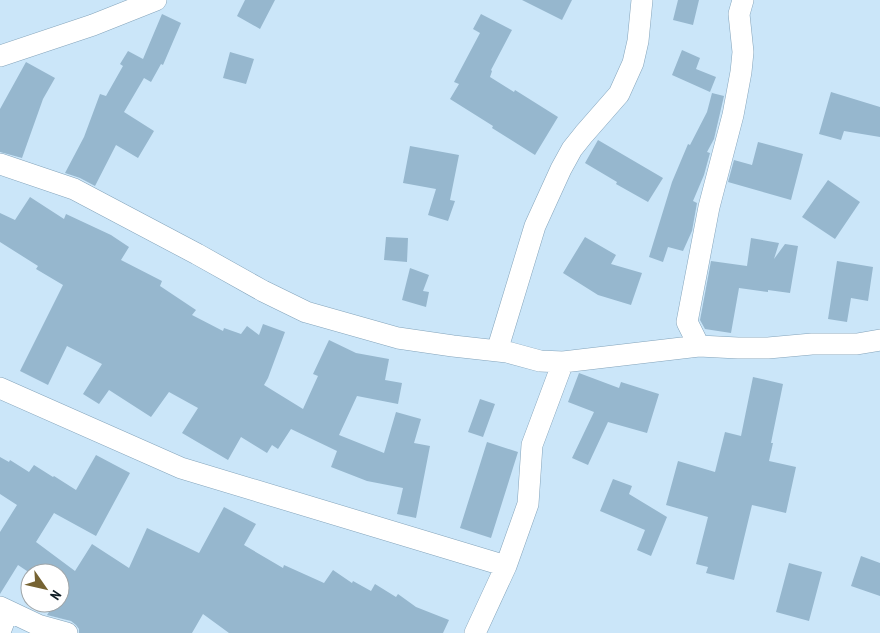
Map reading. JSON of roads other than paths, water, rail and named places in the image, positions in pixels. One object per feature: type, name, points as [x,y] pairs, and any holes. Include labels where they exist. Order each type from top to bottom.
[{"type":"street","points":[[0,56],[93,25],[156,0]]},
{"type":"street","points":[[497,350],[535,226],[561,169],[572,149],[619,94],[633,63],[638,41],[642,0]]},
{"type":"street","points":[[699,346],[687,322],[708,207],[733,114],[741,72],[743,52],[740,14],[743,0]]},
{"type":"street","points":[[0,164],[74,190],[306,312],[398,338],[497,350],[540,361],[564,362],[699,346],[768,348],[812,344],[857,344],[880,340]]},
{"type":"street","points":[[475,633],[506,566],[528,504],[532,445],[564,362]]},
{"type":"street","points":[[0,388],[181,468],[506,566]]},
{"type":"street","points":[[0,632],[4,609],[38,625],[67,633]]}]
